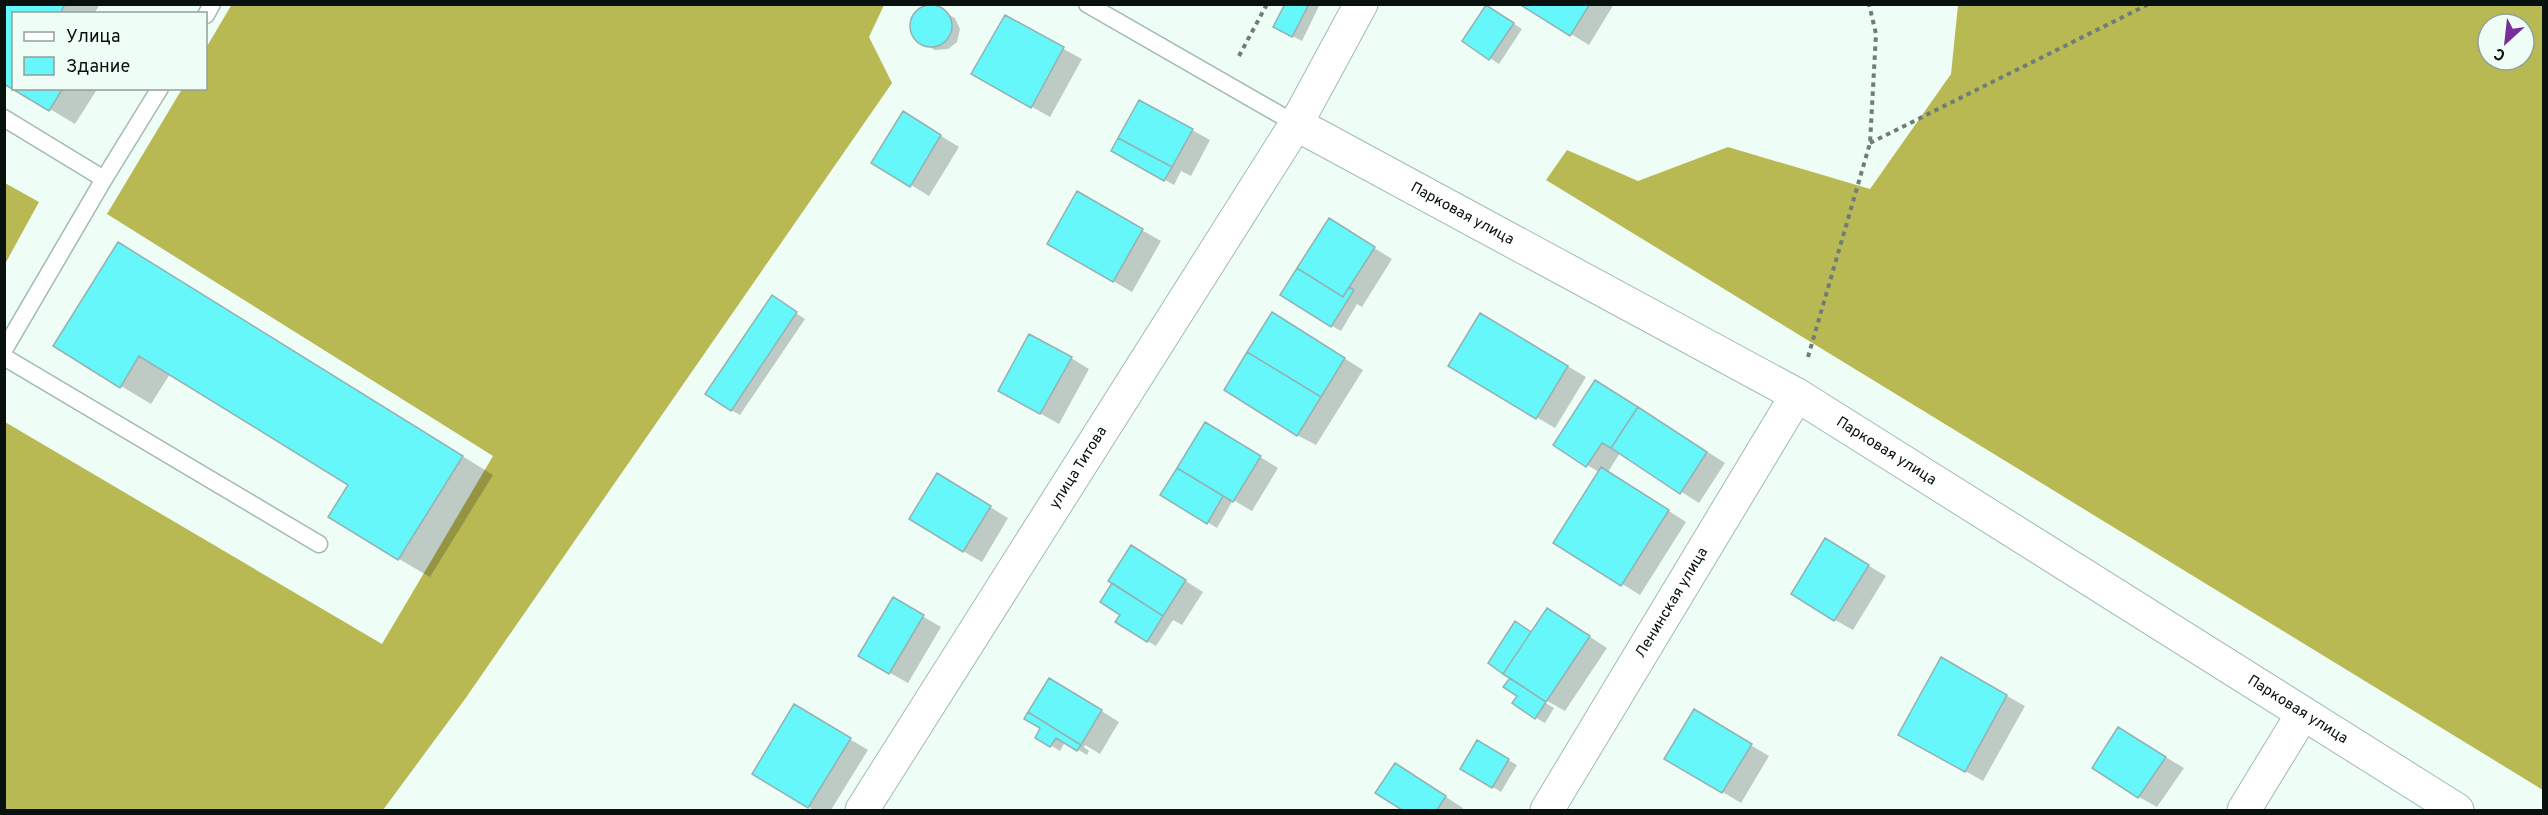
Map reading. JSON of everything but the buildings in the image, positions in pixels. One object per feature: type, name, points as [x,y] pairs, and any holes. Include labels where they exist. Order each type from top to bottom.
[{"type":"street","name":"улица Титова","points":[[862,810],[1296,124],[1361,4]]},
{"type":"street","name":"Парковая улица","points":[[1296,124],[1797,395],[2302,715],[2457,810]]},
{"type":"street","name":"Ленинская улица","points":[[1546,810],[1797,395]]},
{"type":"street","points":[[2244,810],[2302,715]]},
{"type":"lane","points":[[1087,4],[1296,124]]},
{"type":"lane","points":[[4,350],[159,90]]},
{"type":"lane","points":[[4,118],[104,180]]},
{"type":"lane","points":[[4,357],[319,544]]},
{"type":"path","points":[[1224,83],[1267,4]]},
{"type":"path","points":[[1797,395],[1870,143],[1876,34],[1869,4]]},
{"type":"path","points":[[1870,143],[2149,4]]},
{"type":"shaded area","points":[[232,4],[884,5],[869,37],[892,83],[465,699],[383,810],[5,810],[5,422],[382,644],[493,456],[107,214],[181,90],[207,90],[207,46]]},
{"type":"shaded area","points":[[1958,5],[2543,5],[2543,790],[1546,180],[1567,150],[1638,181],[1728,147],[1870,189],[1951,74]]},
{"type":"shaded area","points":[[5,183],[39,202],[5,264]]}]
